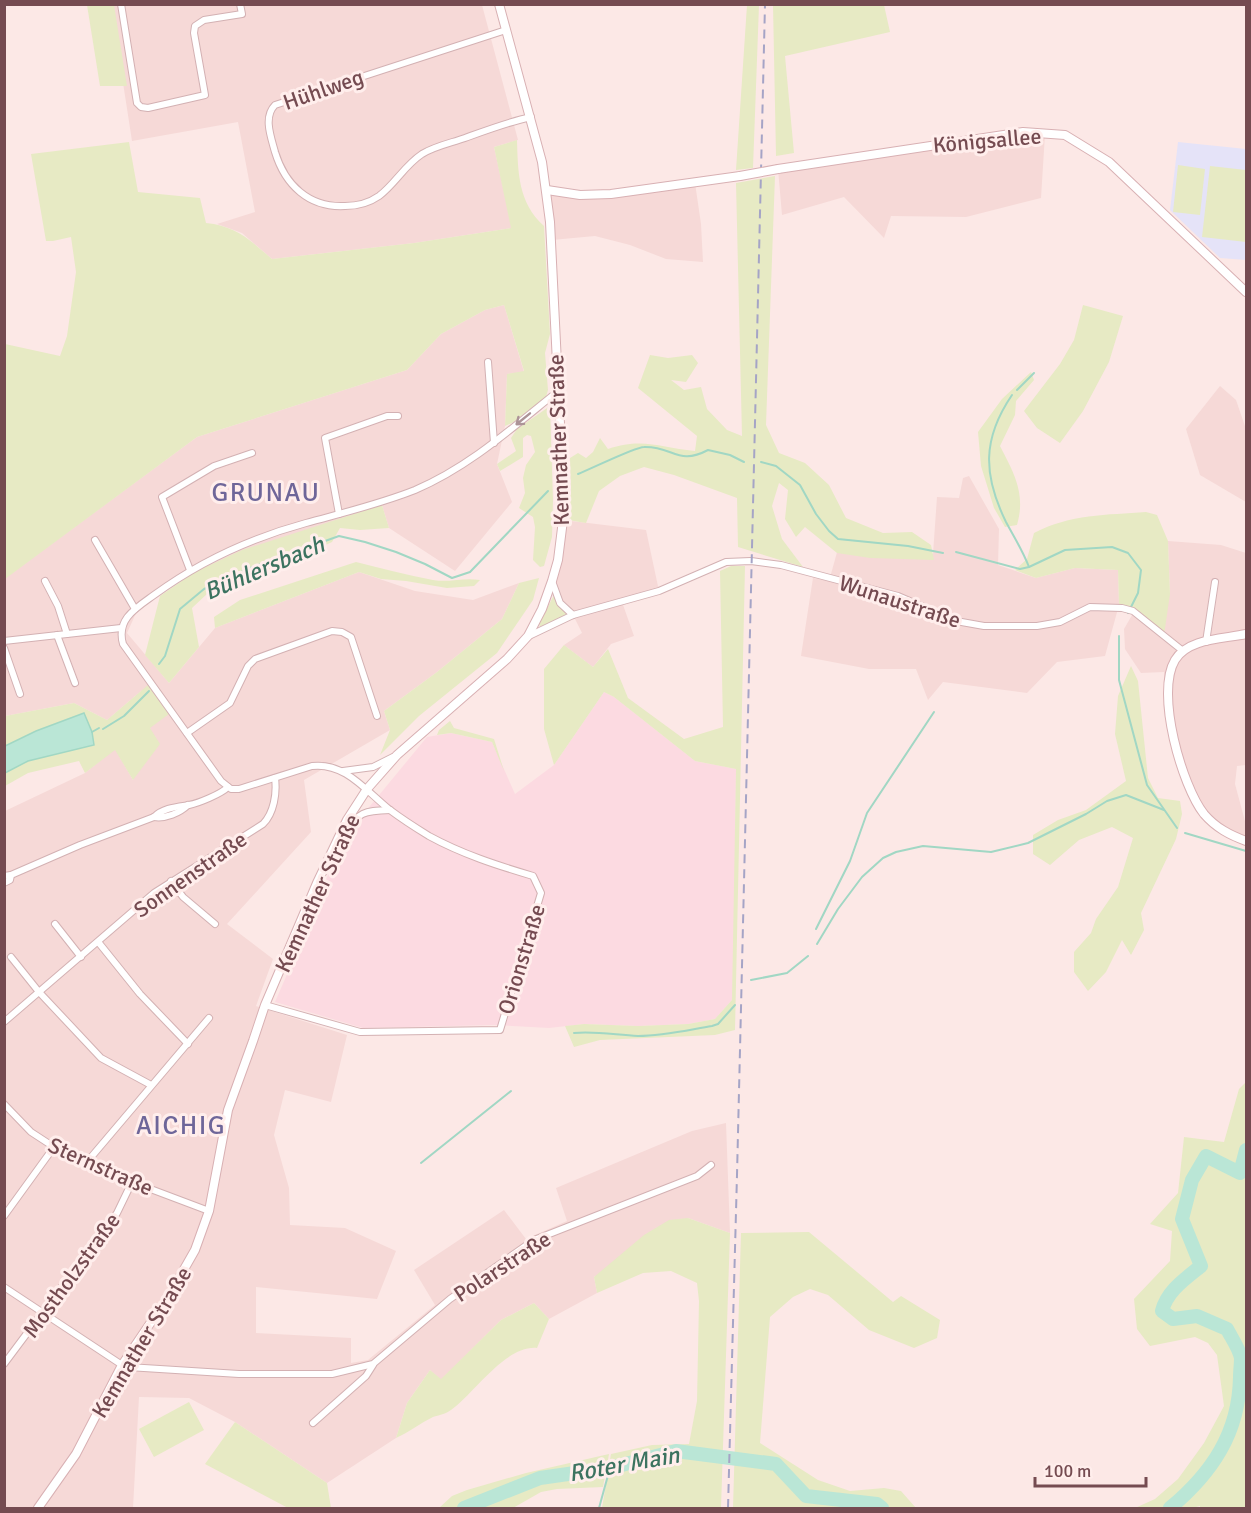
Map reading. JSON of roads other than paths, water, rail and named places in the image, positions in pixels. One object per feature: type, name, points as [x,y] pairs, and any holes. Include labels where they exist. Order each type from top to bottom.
[{"type":"main road","points":[[499,4],[543,162],[547,190]]},
{"type":"main road","name":"Königsallee","points":[[547,190],[580,195],[611,194],[1023,132],[1065,135],[1109,162],[1246,292]]},
{"type":"main road","name":"Kemnather Straße","points":[[38,1509],[76,1454],[122,1365],[172,1291],[195,1250],[209,1211],[228,1110],[265,1005],[347,820],[367,789],[397,755],[507,659],[528,636],[542,609],[558,560],[563,520],[552,240],[547,190]]},
{"type":"main road","points":[[1246,634],[1206,642],[1183,651],[1175,661],[1170,673],[1168,693],[1176,751],[1196,802],[1205,816],[1228,834],[1246,841]]},
{"type":"street","points":[[121,4],[136,103],[148,108],[206,95],[194,33],[195,26],[204,20],[242,14],[240,4]]},
{"type":"street","name":"Hühlweg","points":[[506,30],[275,105],[268,117],[275,152],[284,175],[310,200],[330,207],[356,206],[380,195],[414,160],[434,148],[531,117]]},
{"type":"street","points":[[488,362],[494,443]]},
{"type":"street","points":[[397,755],[373,766],[342,771],[323,765],[312,766],[235,790],[228,787],[220,781],[123,644],[121,628],[125,618],[190,570],[242,545],[414,490],[461,466],[494,443],[557,392]]},
{"type":"street","points":[[339,514],[325,438],[387,416],[398,416]]},
{"type":"street","points":[[190,570],[162,497],[214,466],[252,453]]},
{"type":"street","points":[[95,540],[135,609]]},
{"type":"street","name":"Wunaustraße","points":[[528,636],[573,615],[659,591],[732,561],[781,565],[898,596],[956,621],[984,626],[1037,626],[1060,622],[1090,607],[1122,608],[1133,611],[1183,651]]},
{"type":"street","points":[[45,581],[58,606],[67,634]]},
{"type":"street","points":[[552,581],[560,603],[573,615]]},
{"type":"street","points":[[1206,642],[1215,582]]},
{"type":"street","points":[[4,641],[121,628]]},
{"type":"street","points":[[187,733],[230,703],[248,666],[255,659],[332,631],[342,632],[351,637],[377,716]]},
{"type":"street","points":[[57,635],[75,683]]},
{"type":"street","points":[[4,648],[20,694]]},
{"type":"street","name":"Orionstraße","points":[[265,1005],[360,1032],[500,1030],[541,893],[533,876],[478,859],[427,835],[390,810],[342,771]]},
{"type":"street","name":"Sonnenstraße","points":[[4,1022],[99,943],[154,893],[269,818],[276,786],[275,778]]},
{"type":"street","points":[[4,883],[10,880],[8,875],[80,844],[154,818],[159,812],[222,793],[228,787]]},
{"type":"street","points":[[335,844],[358,815],[369,811],[390,810]]},
{"type":"street","points":[[171,882],[183,897],[215,924]]},
{"type":"street","points":[[55,924],[81,957]]},
{"type":"street","points":[[99,943],[140,994],[188,1044]]},
{"type":"street","points":[[11,957],[39,992],[101,1058],[151,1085]]},
{"type":"street","points":[[87,1162],[209,1018]]},
{"type":"street","name":"Sternstraße","points":[[4,1104],[31,1132],[54,1147],[132,1182],[209,1211]]},
{"type":"street","points":[[4,1216],[54,1147]]},
{"type":"street","name":"Polarstraße","points":[[313,1423],[366,1376],[373,1364],[450,1299],[534,1240],[685,1182],[711,1165]]},
{"type":"street","name":"Mostholzstraße","points":[[4,1364],[117,1213],[132,1182]]},
{"type":"street","points":[[4,1287],[122,1365]]},
{"type":"street","name":"Polarstraße","points":[[122,1365],[254,1375],[332,1374],[373,1364]]},
{"type":"waterway","points":[[1017,390],[1034,373]]},
{"type":"waterway","points":[[1012,395],[995,427],[989,457],[990,473],[998,505],[1029,567]]},
{"type":"waterway","name":"Bühlersbach","points":[[578,474],[644,447],[654,447],[682,456],[708,450],[730,455],[744,462]]},
{"type":"waterway","name":"Bühlersbach","points":[[761,462],[776,466],[800,485],[816,514],[838,539],[908,546],[943,553]]},
{"type":"waterway","name":"Bühlersbach","points":[[159,664],[165,656],[180,609],[204,589],[250,568],[339,536],[396,552],[452,578],[470,572],[548,491]]},
{"type":"waterway","name":"Bühlersbach","points":[[956,552],[1020,569],[1065,550],[1112,547],[1128,553],[1141,570],[1138,593],[1128,613]]},
{"type":"waterway","name":"Bühlersbach","points":[[1119,636],[1119,680],[1147,785],[1177,828]]},
{"type":"waterway","name":"Bühlersbach","points":[[103,729],[124,716],[149,691]]},
{"type":"waterway","points":[[816,929],[850,861],[867,813],[934,712]]},
{"type":"waterway","name":"Bühlersbach","points":[[92,732],[99,728]]},
{"type":"waterway","points":[[817,944],[838,909],[862,877],[883,858],[896,852],[923,846],[991,852],[1028,843],[1107,801],[1126,795],[1164,810]]},
{"type":"waterway","name":"Bühlersbach","points":[[1185,833],[1246,851]]},
{"type":"waterway","points":[[751,980],[787,973],[808,956]]},
{"type":"waterway","points":[[574,1033],[638,1036],[685,1031],[718,1024],[735,1005]]},
{"type":"waterway","points":[[421,1163],[511,1091]]},
{"type":"waterway","name":"Roter Main","points":[[1170,1508],[1199,1481],[1228,1434],[1235,1416],[1241,1358],[1227,1329],[1197,1316],[1173,1319],[1162,1311],[1172,1291],[1201,1266],[1182,1219],[1192,1180],[1206,1156],[1240,1173],[1246,1150]]},
{"type":"waterway","name":"Roter Main","points":[[464,1508],[540,1478],[610,1468],[676,1451],[776,1464],[806,1496],[877,1504],[882,1508]]},
{"type":"waterway","points":[[599,1508],[610,1468]]},
{"type":"railway","points":[[728,1508],[765,4]]},
{"type":"district","name":"GRUNAU","points":[[266,492]]},
{"type":"district","name":"AICHIG","points":[[181,1125]]}]
